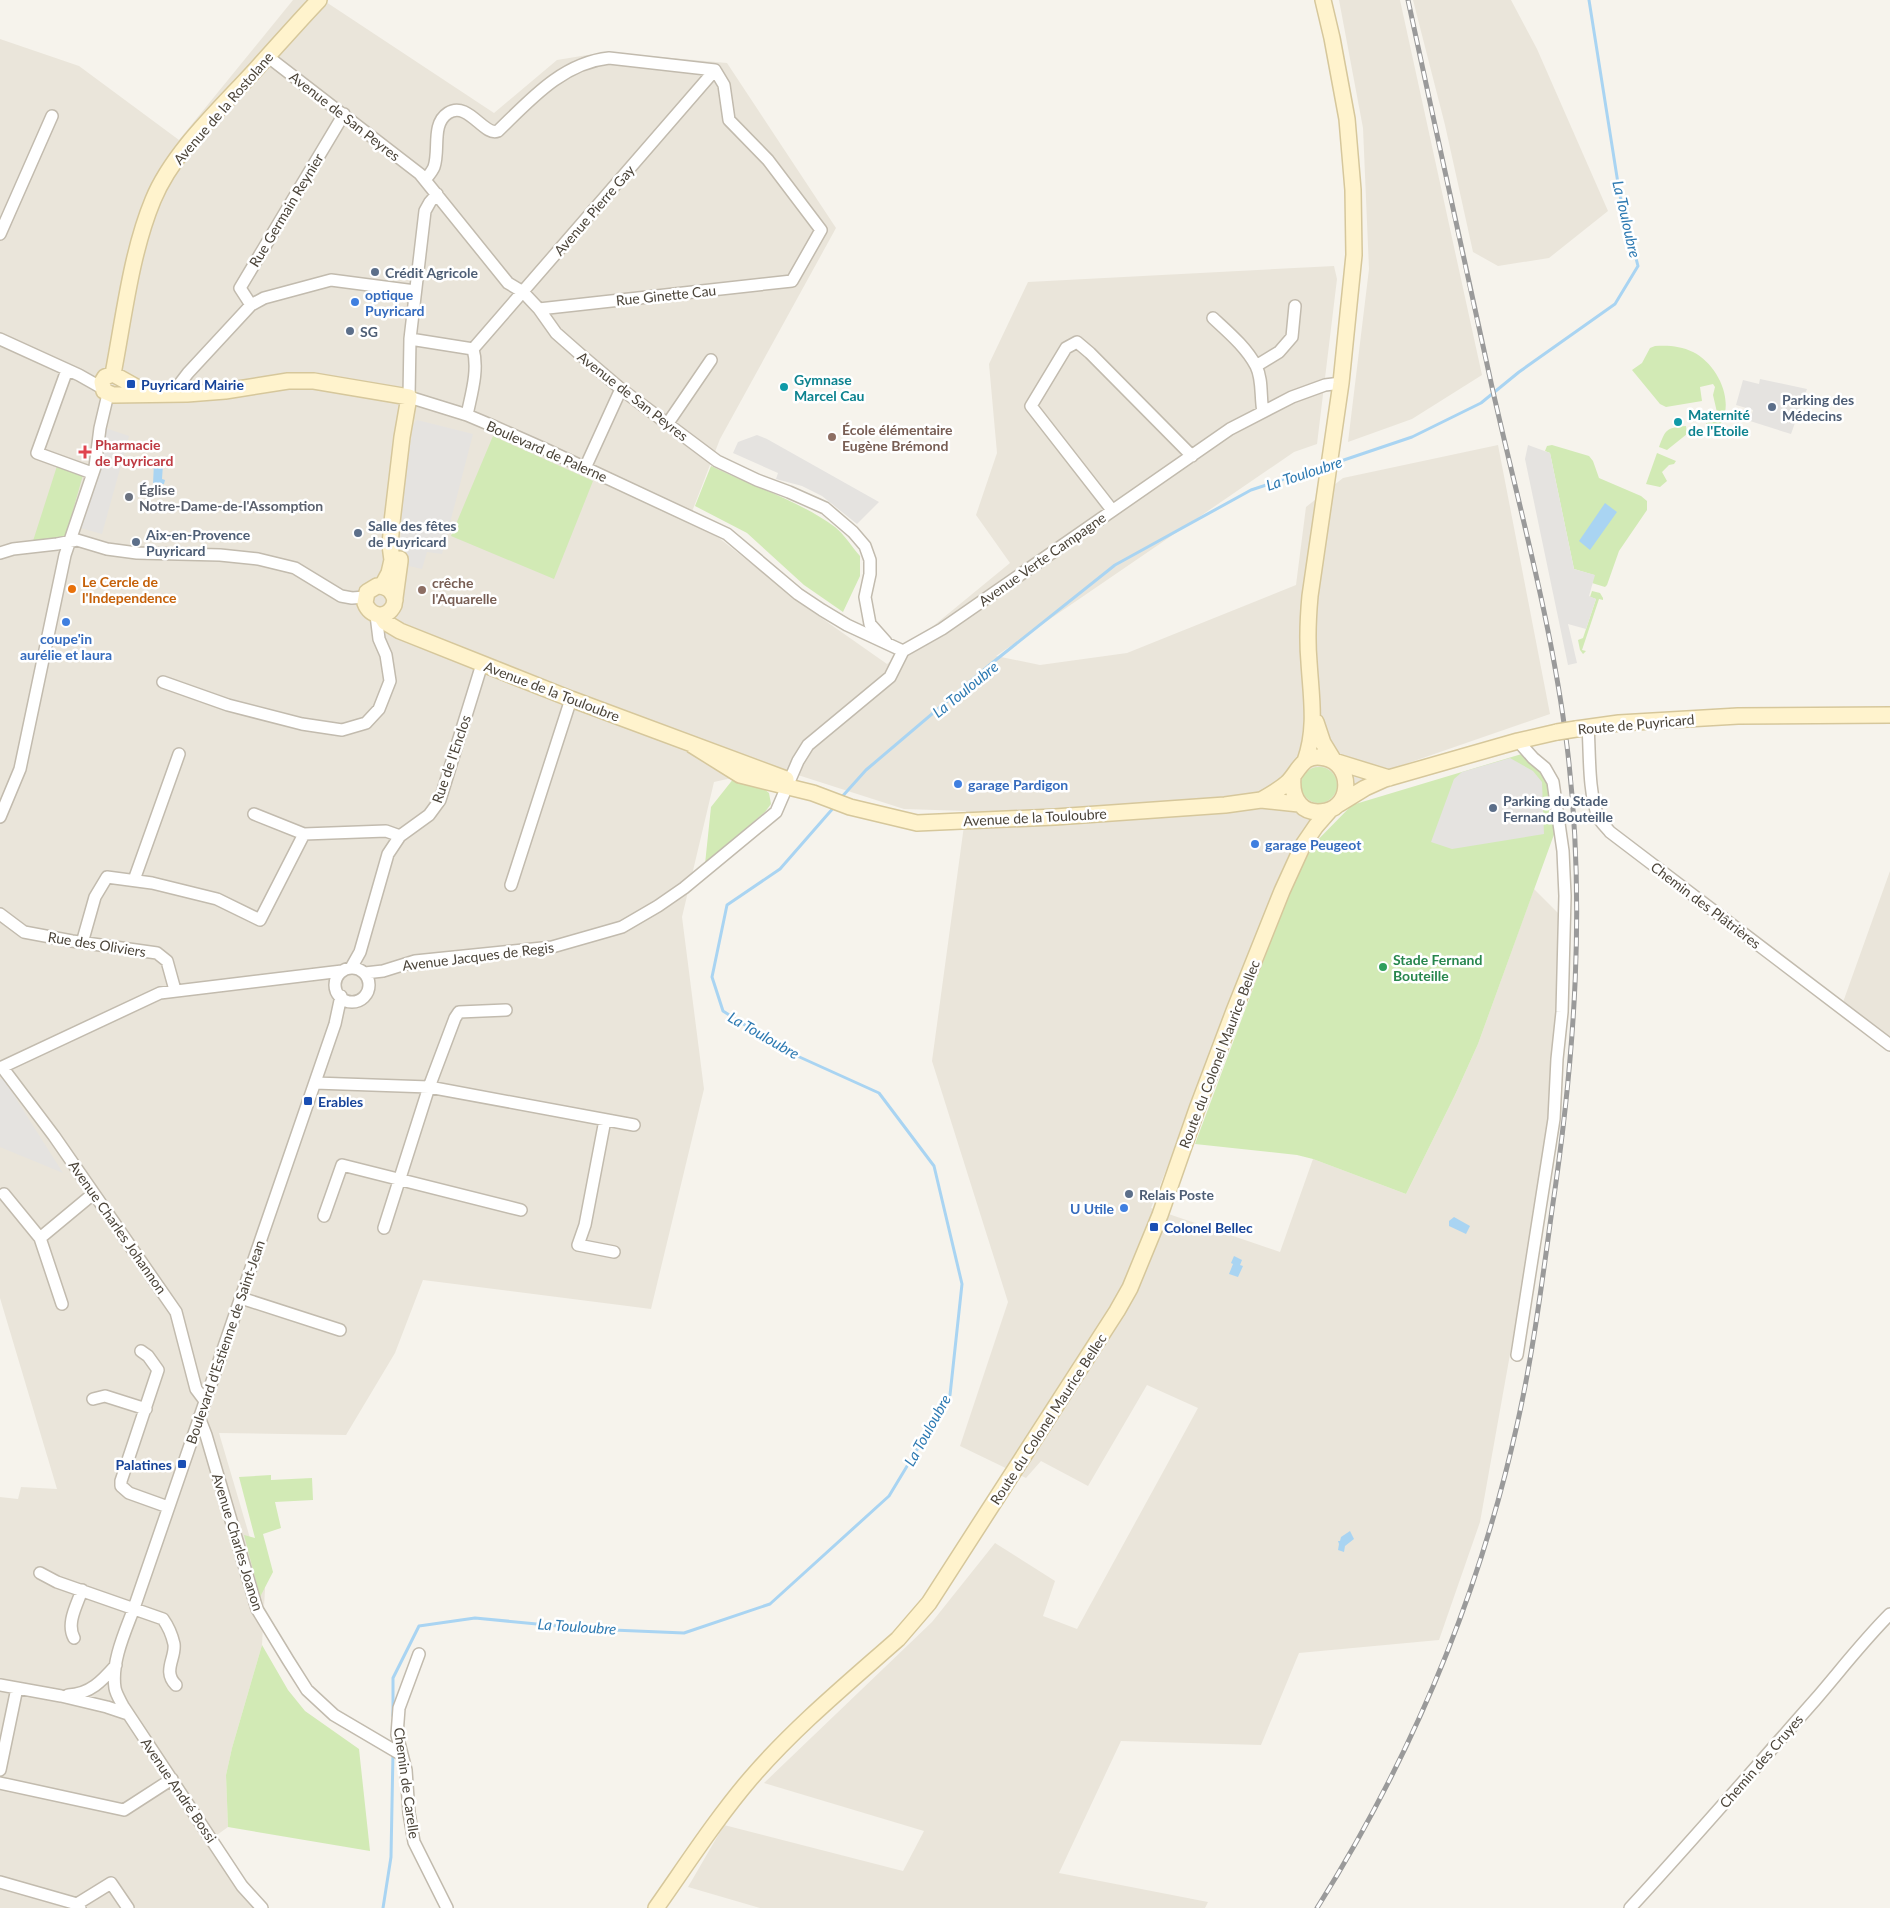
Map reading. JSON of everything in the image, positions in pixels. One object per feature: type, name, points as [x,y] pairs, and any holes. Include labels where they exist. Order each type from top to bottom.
[{"type":"main road","name":"Avenue de la Rostolane","points":[[111,384],[133,269],[153,199],[176,160],[228,98],[319,0]]},
{"type":"main road","points":[[1305,761],[1311,742],[1312,698],[1308,623],[1310,596],[1333,446],[1354,254],[1353,190],[1347,120],[1323,0]]},
{"type":"main road","name":"Boulevard de Palerne","points":[[111,384],[131,395],[225,391],[288,381],[314,381],[409,397]]},
{"type":"main road","points":[[382,586],[389,573],[392,560],[391,534],[402,436],[409,397]]},
{"type":"main road","points":[[386,610],[400,561],[397,546],[391,534]]},
{"type":"main road","points":[[382,586],[389,588],[393,594],[386,610],[367,608],[365,597],[371,588],[382,586]]},
{"type":"main road","name":"Avenue de la Touloubre","points":[[386,610],[385,622],[400,631],[692,745],[740,775],[788,784],[850,807],[917,823],[1055,818],[1225,805],[1261,800]]},
{"type":"main road","points":[[1261,800],[1301,806],[1320,812],[1334,807],[1346,792],[1346,781],[1323,743],[1317,727],[1312,698]]},
{"type":"main road","name":"Route de Puyricard","points":[[1334,807],[1364,788],[1387,779],[1518,741],[1556,732],[1619,723],[1738,716],[1890,715]]},
{"type":"main road","points":[[1301,806],[1292,789],[1293,777],[1297,768],[1305,761],[1324,757],[1338,765]]},
{"type":"main road","name":"Route de Puyricard","points":[[1338,765],[1363,778],[1387,779]]},
{"type":"main road","points":[[1261,800],[1275,792],[1293,777]]},
{"type":"main road","name":"Route du Colonel Maurice Bellec","points":[[1301,806],[1307,819],[1303,844]]},
{"type":"main road","name":"Route du Colonel Maurice Bellec","points":[[656,1908],[712,1826],[751,1778],[794,1732],[898,1640],[913,1623],[928,1603],[1117,1311],[1142,1259],[1231,1020],[1282,891],[1303,844],[1316,826],[1334,807]]},
{"type":"street","points":[[1331,0],[1332,38]]},
{"type":"street","name":"Avenue de San Peyres","points":[[267,56],[420,174],[508,283],[523,292],[539,309],[556,333],[621,389],[717,460],[757,480],[825,508],[853,532],[865,546],[870,560],[870,574],[865,597],[870,624],[886,642]]},
{"type":"street","points":[[425,180],[434,167],[440,123],[444,116],[452,110],[463,111],[493,133],[498,131],[547,84],[569,70],[594,60],[609,58],[715,70]]},
{"type":"street","name":"Rue Ginette Cau","points":[[539,309],[792,281],[821,230],[768,160],[729,120],[724,85],[715,70]]},
{"type":"street","name":"Avenue Pierre Gay","points":[[472,349],[715,70]]},
{"type":"street","name":"Rue Germain Reynier","points":[[251,305],[240,288],[344,114]]},
{"type":"street","points":[[0,234],[52,116]]},
{"type":"street","points":[[409,397],[410,339],[425,211],[437,194]]},
{"type":"street","points":[[172,394],[188,373],[251,305],[264,298],[331,280],[415,292]]},
{"type":"street","points":[[1256,366],[1279,352],[1292,337],[1295,306]]},
{"type":"street","points":[[1213,318],[1240,344],[1256,366],[1261,385],[1263,412]]},
{"type":"street","points":[[0,339],[79,375],[111,384],[92,473],[71,542],[65,555],[20,769],[0,817]]},
{"type":"street","points":[[410,339],[472,349],[475,356],[474,374],[467,415]]},
{"type":"street","points":[[1112,510],[1032,406],[1066,348],[1076,342],[1090,353],[1192,456]]},
{"type":"street","points":[[668,423],[711,360]]},
{"type":"street","points":[[67,370],[37,453],[92,473]]},
{"type":"street","name":"Avenue Verte Campagne","points":[[903,651],[942,628],[1230,429],[1292,396],[1325,385],[1341,383]]},
{"type":"street","points":[[585,468],[621,389]]},
{"type":"street","name":"Boulevard de Palerne","points":[[409,397],[467,415],[727,534],[798,594],[846,626],[903,651]]},
{"type":"street","points":[[0,553],[78,540],[107,548],[137,552],[220,555],[258,559],[295,568],[342,596],[352,598],[365,597]]},
{"type":"street","points":[[163,682],[228,705],[302,724],[342,730],[366,723],[379,709],[390,681],[386,655],[379,639],[386,610]]},
{"type":"street","points":[[788,784],[798,761],[808,746],[890,677],[903,651]]},
{"type":"street","name":"Rue de l'Enclos","points":[[358,973],[360,952],[388,854],[400,836],[429,815],[440,800],[482,664]]},
{"type":"street","points":[[512,885],[571,699]]},
{"type":"street","name":"Chemin des Plâtrières","points":[[1582,728],[1595,807],[1598,818],[1610,832],[1890,1045]]},
{"type":"street","points":[[1517,1355],[1554,1119],[1562,1012],[1565,896],[1563,852],[1553,782],[1545,768],[1518,741]]},
{"type":"street","points":[[134,880],[179,754]]},
{"type":"street","name":"Avenue Jacques de Regis","points":[[358,973],[383,971],[415,961],[552,948],[622,926],[658,906],[684,888],[776,812],[788,784]]},
{"type":"street","points":[[254,814],[304,834],[386,831],[400,836]]},
{"type":"street","points":[[82,943],[95,897],[107,877],[152,883],[217,899],[260,920],[304,834]]},
{"type":"street","name":"Rue des Oliviers","points":[[0,914],[24,932],[82,943],[157,953],[167,961],[175,990]]},
{"type":"street","points":[[312,974],[346,1000],[352,1002],[363,998],[366,994],[358,973]]},
{"type":"street","points":[[1,1068],[160,993],[312,974],[358,973]]},
{"type":"street","points":[[339,993],[336,980],[358,973]]},
{"type":"street","name":"Boulevard d'Estienne de Saint-Jean","points":[[116,1664],[168,1507],[337,1020],[339,993]]},
{"type":"street","name":"Boulevard d'Estienne de Saint-Jean","points":[[337,1020],[352,1002]]},
{"type":"street","points":[[384,1228],[429,1088],[455,1018],[459,1012],[506,1010]]},
{"type":"street","name":"Avenue Charles Johannon","points":[[1,1068],[54,1136],[176,1312],[196,1389],[205,1401]]},
{"type":"street","points":[[315,1083],[429,1088],[634,1126]]},
{"type":"street","points":[[605,1120],[586,1225],[578,1246],[614,1252]]},
{"type":"street","points":[[324,1216],[342,1165],[521,1210]]},
{"type":"street","points":[[4,1194],[40,1238],[62,1304]]},
{"type":"street","points":[[40,1238],[94,1194]]},
{"type":"street","points":[[242,1298],[340,1330]]},
{"type":"street","points":[[141,1351],[148,1356],[158,1370],[121,1481],[121,1486],[129,1493],[168,1507]]},
{"type":"street","points":[[93,1399],[105,1396],[146,1409]]},
{"type":"street","name":"Avenue Charles Joanon","points":[[199,1417],[206,1435],[256,1609],[307,1690],[334,1715],[402,1755]]},
{"type":"street","points":[[40,1573],[57,1582],[163,1619],[169,1627],[174,1645],[169,1666],[173,1682],[176,1685]]},
{"type":"street","points":[[74,1638],[71,1632],[71,1624],[82,1590]]},
{"type":"street","name":"Chemin des Cruyes","points":[[1630,1908],[1831,1682],[1868,1636],[1890,1614]]},
{"type":"street","name":"Chemin de Carelle","points":[[419,1654],[399,1708],[397,1735],[406,1770],[409,1813],[414,1842],[448,1908]]},
{"type":"street","points":[[61,1696],[75,1695],[97,1685],[116,1664]]},
{"type":"street","name":"Avenue André Bossi","points":[[116,1664],[116,1689],[128,1714],[242,1886],[262,1908]]},
{"type":"street","points":[[0,1685],[61,1696],[128,1714]]},
{"type":"street","points":[[97,1685],[116,1689]]},
{"type":"street","points":[[0,1770],[17,1688]]},
{"type":"street","points":[[93,1704],[104,1700],[116,1689]]},
{"type":"street","points":[[0,1783],[124,1810],[172,1779]]},
{"type":"street","points":[[0,1882],[79,1906],[111,1883],[128,1908]]},
{"type":"shaded area","points":[[293,0],[323,0],[494,113],[557,60],[606,52],[727,63],[836,228],[720,439],[688,522],[719,538],[810,610],[887,664],[1010,563],[976,515],[997,453],[989,364],[1028,282],[1334,266],[1337,279],[1317,444],[1294,452],[996,656],[1040,665],[1127,653],[1296,585],[1306,507],[1343,478],[1498,445],[1550,714],[1388,770],[1294,847],[1151,1208],[1280,1252],[1313,1159],[1406,1194],[1478,1044],[1534,889],[1561,916],[1550,1123],[1480,1522],[1439,1640],[1299,1653],[1261,1745],[1121,1741],[1059,1873],[1208,1902],[1205,1908],[760,1908],[688,1887],[724,1825],[903,1871],[924,1831],[764,1783],[932,1622],[995,1543],[1055,1581],[1043,1616],[1077,1629],[1198,1408],[1147,1385],[1088,1486],[1041,1461],[1026,1478],[960,1446],[1008,1302],[932,1061],[966,811],[904,809],[776,768],[714,782],[682,917],[704,1089],[651,1309],[423,1280],[395,1353],[346,1435],[219,1433],[265,1589],[262,1645],[226,1775],[228,1827],[210,1840],[255,1908],[0,1908],[0,1497],[18,1499],[21,1487],[57,1489],[0,1298],[0,39],[79,66],[179,140]]},
{"type":"shaded area","points":[[1339,0],[1400,0],[1482,375],[1412,419],[1348,442],[1369,269],[1363,128]]},
{"type":"shaded area","points":[[1413,0],[1511,0],[1537,49],[1608,211],[1549,258],[1498,266],[1473,252],[1445,125]]},
{"type":"shaded area","name":"Parking des Médecins","points":[[1760,379],[1807,389],[1791,434],[1750,421],[1753,410],[1736,405],[1743,380],[1759,384]]},
{"type":"shaded area","points":[[417,420],[473,434],[442,554],[427,552],[422,569],[405,565],[401,537],[403,499],[413,425]]},
{"type":"shaded area","points":[[102,427],[129,436],[102,534],[77,527]]},
{"type":"shaded area","points":[[757,435],[879,502],[857,524],[822,496],[802,486],[776,479],[778,473],[733,453],[738,442]]},
{"type":"shaded area","points":[[1528,445],[1550,453],[1574,569],[1595,575],[1589,596],[1596,599],[1586,629],[1568,624],[1577,663],[1568,665],[1525,459]]},
{"type":"shaded area","name":"Parking du Stade Fernand Bouteille","points":[[1510,758],[1533,771],[1542,782],[1544,834],[1452,849],[1431,842],[1454,779],[1462,772]]},
{"type":"shaded area","points":[[1890,871],[1890,1038],[1842,1005]]},
{"type":"shaded area","points":[[3,1078],[63,1173],[0,1147],[0,1079]]},
{"type":"green space","points":[[1655,346],[1674,346],[1693,352],[1712,368],[1719,378],[1726,402],[1725,414],[1720,425],[1712,434],[1707,430],[1706,423],[1719,421],[1713,395],[1715,387],[1713,384],[1700,387],[1702,401],[1666,407],[1660,404],[1632,370],[1642,363],[1650,348]]},
{"type":"green space","points":[[1686,426],[1687,434],[1667,450],[1659,447],[1668,430]]},
{"type":"green space","points":[[493,436],[593,481],[554,579],[451,536]]},
{"type":"green space","points":[[1552,445],[1589,456],[1593,461],[1599,478],[1641,496],[1647,501],[1647,510],[1619,551],[1605,587],[1592,583],[1594,575],[1574,569],[1550,453],[1545,451],[1547,446]]},
{"type":"green space","points":[[1657,453],[1676,461],[1662,472],[1667,481],[1660,487],[1646,484]]},
{"type":"green space","points":[[57,466],[83,475],[64,542],[33,541]]},
{"type":"green space","points":[[711,466],[806,509],[821,517],[842,533],[860,556],[860,576],[843,612],[804,585],[747,533],[695,506]]},
{"type":"green space","points":[[1592,591],[1600,593],[1603,600],[1599,599],[1582,650],[1586,651],[1583,654],[1578,640],[1583,638],[1596,599],[1590,597]]},
{"type":"green space","name":"Stade Fernand Bouteille","points":[[1525,753],[1547,777],[1556,829],[1478,1044],[1406,1194],[1313,1159],[1297,1155],[1195,1144],[1303,855],[1352,805]]},
{"type":"green space","points":[[1319,767],[1326,768],[1332,772],[1336,778],[1336,792],[1332,798],[1326,802],[1319,803],[1312,802],[1306,798],[1302,792],[1301,785],[1302,778],[1306,772],[1312,768]]},
{"type":"green space","points":[[734,778],[763,788],[769,793],[771,804],[765,812],[705,864],[711,807]]},
{"type":"green space","points":[[271,1475],[271,1480],[312,1478],[313,1500],[275,1502],[281,1528],[263,1534],[273,1572],[260,1597],[244,1535],[255,1538],[239,1477]]},
{"type":"green space","points":[[262,1645],[288,1690],[305,1711],[359,1749],[370,1851],[228,1827],[226,1775]]},
{"type":"water","points":[[154,463],[163,464],[162,479],[165,480],[164,484],[153,484]]},
{"type":"water","points":[[1605,503],[1617,512],[1590,550],[1579,541]]},
{"type":"water","points":[[1454,1217],[1470,1226],[1466,1234],[1449,1226],[1449,1221]]},
{"type":"water","points":[[1234,1256],[1242,1260],[1240,1265],[1243,1266],[1238,1277],[1229,1274]]},
{"type":"water","points":[[1350,1531],[1354,1539],[1345,1546],[1344,1552],[1338,1550],[1338,1541]]},
{"type":"waterway","name":"La Touloubre","points":[[1335,463],[1412,437],[1481,403],[1519,372],[1615,304],[1638,266],[1620,196],[1589,0]]},
{"type":"waterway","name":"La Touloubre","points":[[840,799],[866,770],[992,663],[1115,565],[1251,490],[1324,466]]},
{"type":"waterway","name":"La Touloubre","points":[[393,1716],[393,1678],[419,1626],[475,1618],[589,1629],[684,1633],[770,1604],[889,1496],[950,1395],[962,1284],[934,1166],[879,1093],[784,1050],[723,1011],[712,977],[727,905],[780,869],[835,806]]},
{"type":"waterway","name":"La Touloubre","points":[[383,1908],[391,1857],[393,1752]]},
{"type":"railway","points":[[1317,1908],[1351,1852],[1382,1794],[1438,1675],[1462,1614],[1483,1552],[1501,1489],[1523,1398],[1541,1291],[1567,1094],[1575,978],[1576,862],[1573,804],[1561,700],[1544,610],[1481,339],[1408,0]]},
{"type":"place","name":"Crédit Agricole","points":[[375,272]]},
{"type":"place","name":"optique Puyricard","points":[[355,302]]},
{"type":"place","name":"SG","points":[[350,331]]},
{"type":"place","name":"Puyricard Mairie","points":[[131,384]]},
{"type":"place","name":"Gymnase Marcel Cau","points":[[784,387]]},
{"type":"place","name":"Parking des Médecins","points":[[1772,407]]},
{"type":"place","name":"Maternité de l'Etoile","points":[[1678,422]]},
{"type":"place","name":"École élémentaire Eugène Brémond","points":[[832,437]]},
{"type":"place","name":"Pharmacie de Puyricard","points":[[85,452]]},
{"type":"place","name":"Église Notre-Dame-de-l'Assomption","points":[[129,497]]},
{"type":"place","name":"Salle des fêtes de Puyricard","points":[[358,533]]},
{"type":"place","name":"Aix-en-Provence Puyricard","points":[[136,542]]},
{"type":"place","name":"Le Cercle de l'Independence","points":[[72,589]]},
{"type":"place","name":"crêche l'Aquarelle","points":[[422,590]]},
{"type":"place","name":"coupe'in aurélie et laura","points":[[66,622]]},
{"type":"place","name":"garage Pardigon","points":[[958,784]]},
{"type":"place","name":"Parking du Stade Fernand Bouteille","points":[[1493,808]]},
{"type":"place","name":"garage Peugeot","points":[[1255,844]]},
{"type":"place","name":"Stade Fernand Bouteille","points":[[1383,967]]},
{"type":"place","name":"Erables","points":[[308,1101]]},
{"type":"place","name":"Relais Poste","points":[[1129,1194]]},
{"type":"place","name":"U Utile","points":[[1124,1208]]},
{"type":"place","name":"Colonel Bellec","points":[[1154,1227]]},
{"type":"place","name":"Palatines","points":[[182,1464]]}]
